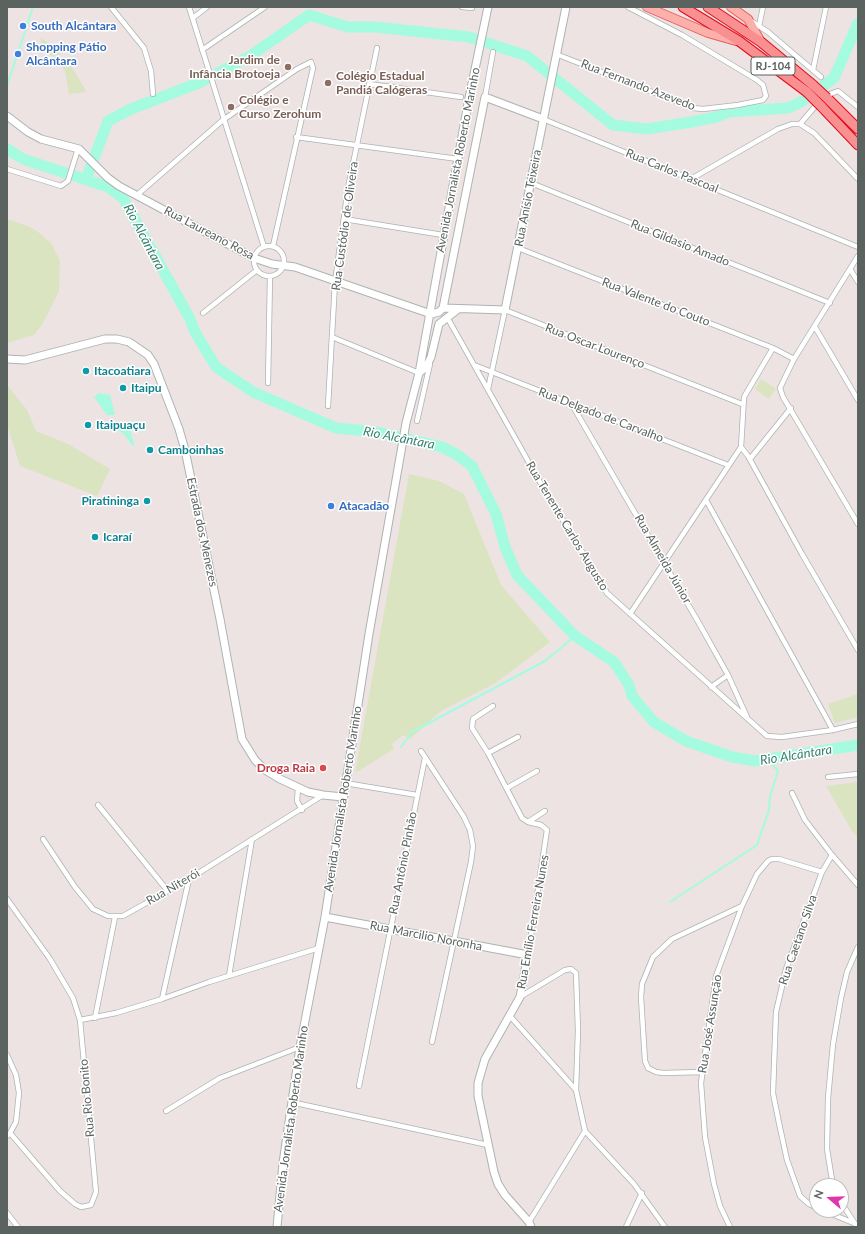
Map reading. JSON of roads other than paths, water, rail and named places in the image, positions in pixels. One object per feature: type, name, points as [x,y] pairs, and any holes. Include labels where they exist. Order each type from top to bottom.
[{"type":"highway","name":"RJ-104","points":[[683,7],[740,41],[810,89]]},
{"type":"highway","name":"RJ-104","points":[[708,7],[761,42],[824,102],[858,129]]},
{"type":"highway","name":"RJ-104","points":[[824,102],[858,145]]},
{"type":"main road","name":"Avenida Jornalista Roberto Marinho","points":[[276,1227],[291,1102],[325,917],[369,634],[406,423],[419,373],[443,235],[488,7]]},
{"type":"main road","name":"Rua Anísio Teixeira","points":[[505,310],[566,7]]},
{"type":"main road","points":[[647,7],[708,33],[740,41]]},
{"type":"main road","points":[[731,7],[748,19],[761,42]]},
{"type":"main road","name":"Avenida Jornalista Roberto Marinho","points":[[443,308],[485,97]]},
{"type":"main road","name":"Rua Carlos Pascoal","points":[[485,97],[543,119]]},
{"type":"main road","name":"Rua Laureano Rosa","points":[[7,116],[28,132],[41,139],[72,146],[85,155],[108,178],[254,258],[295,267],[430,314]]},
{"type":"main road","points":[[443,235],[457,237]]},
{"type":"main road","points":[[430,314],[439,312],[443,308]]},
{"type":"main road","name":"Rua Oscar Lourenço","points":[[443,308],[456,310],[505,310]]},
{"type":"main road","name":"Avenida Jornalista Roberto Marinho","points":[[419,373],[426,367],[431,357],[437,329],[447,317],[456,310]]},
{"type":"main road","name":"Estrada dos Menezes","points":[[7,359],[26,360],[105,339],[117,339],[129,342],[148,355],[154,364],[179,429],[185,450],[220,619],[242,739],[250,753],[265,770],[298,788],[323,795],[343,797]]},
{"type":"main road","name":"Rua Marcilio Noronha","points":[[325,917],[528,955]]},
{"type":"main road","name":"Rua Emílio Ferreira Nunes","points":[[528,955],[520,997],[485,1060],[478,1083],[478,1096],[494,1172],[498,1184],[508,1199],[530,1225]]},
{"type":"street","points":[[111,7],[144,48],[151,71],[153,94]]},
{"type":"street","points":[[189,7],[223,120],[264,247]]},
{"type":"street","points":[[193,18],[207,7]]},
{"type":"street","points":[[202,50],[265,7]]},
{"type":"street","points":[[462,7],[472,8]]},
{"type":"street","name":"Rua Fernando Azevedo","points":[[556,54],[693,108],[738,105],[763,100],[766,96],[766,90],[757,80],[702,47],[628,7]]},
{"type":"street","points":[[759,26],[763,7]]},
{"type":"street","points":[[813,70],[826,7]]},
{"type":"street","points":[[748,19],[759,26],[821,77]]},
{"type":"street","name":"Rua Custódio de Oliveira","points":[[328,406],[335,282],[344,218],[377,48]]},
{"type":"street","name":"Avenida Jornalista Roberto Marinho","points":[[485,97],[493,52]]},
{"type":"street","points":[[137,195],[223,120],[297,69],[311,62],[313,68],[296,137],[273,246]]},
{"type":"street","points":[[369,84],[460,97]]},
{"type":"street","points":[[691,179],[778,129],[800,124],[808,113],[828,93],[838,91],[858,107]]},
{"type":"street","name":"Rua Carlos Pascoal","points":[[543,119],[858,247]]},
{"type":"street","points":[[800,124],[814,133],[858,179]]},
{"type":"street","points":[[296,137],[458,159]]},
{"type":"street","points":[[7,169],[61,186],[68,181],[77,152]]},
{"type":"street","name":"Rua Gildasio Amado","points":[[531,183],[830,303]]},
{"type":"street","points":[[344,218],[443,235]]},
{"type":"street","points":[[273,246],[282,252],[284,257],[284,265],[280,271],[270,276],[262,274],[257,270],[254,258],[260,249],[273,246]]},
{"type":"street","name":"Rua Valente do Couto","points":[[518,248],[773,348],[794,359]]},
{"type":"street","points":[[858,256],[780,383],[781,391],[790,408],[858,524]]},
{"type":"street","points":[[850,269],[858,282]]},
{"type":"street","points":[[203,313],[257,270]]},
{"type":"street","points":[[268,383],[270,276]]},
{"type":"street","name":"Rua Anísio Teixeira","points":[[488,389],[493,373],[505,310]]},
{"type":"street","name":"Rua Oscar Lourenço","points":[[505,310],[742,404]]},
{"type":"street","name":"Rua Tenente Carlos Augusto","points":[[447,317],[540,484],[606,593],[762,732],[771,737],[833,730],[858,724]]},
{"type":"street","points":[[815,327],[858,400]]},
{"type":"street","points":[[332,337],[419,373]]},
{"type":"street","points":[[630,614],[741,447],[743,424],[742,404],[747,390],[773,348]]},
{"type":"street","name":"Avenida Jornalista Roberto Marinho","points":[[417,421],[431,357]]},
{"type":"street","name":"Rua Delgado de Carvalho","points":[[474,365],[728,465]]},
{"type":"street","name":"Rua Almeida Júnior","points":[[571,403],[664,561],[728,675],[747,718]]},
{"type":"street","points":[[750,459],[790,408]]},
{"type":"street","points":[[741,447],[750,459],[802,554],[858,650]]},
{"type":"street","points":[[706,500],[833,730]]},
{"type":"street","points":[[711,687],[728,675]]},
{"type":"street","name":"Rua Emílio Ferreira Nunes","points":[[493,706],[476,716],[472,722],[472,728],[488,753],[522,818],[528,822],[545,828],[547,834],[528,955]]},
{"type":"street","points":[[488,753],[518,737]]},
{"type":"street","points":[[421,751],[424,758],[464,817],[470,830],[472,846],[471,862],[432,1042]]},
{"type":"street","name":"Rua Antônio Pinhão","points":[[359,1086],[424,758]]},
{"type":"street","points":[[507,788],[536,771]]},
{"type":"street","points":[[828,777],[858,774]]},
{"type":"street","points":[[345,783],[417,794]]},
{"type":"street","points":[[298,788],[297,801],[302,810]]},
{"type":"street","points":[[792,793],[805,820],[858,885]]},
{"type":"street","name":"Rua Niterói","points":[[115,917],[134,911],[167,890],[189,879],[252,839],[302,810],[323,795]]},
{"type":"street","points":[[98,805],[167,890]]},
{"type":"street","points":[[528,822],[545,811]]},
{"type":"street","points":[[43,839],[87,903],[101,914],[115,917],[95,1018]]},
{"type":"street","points":[[230,976],[252,839]]},
{"type":"street","name":"Rua Caetano Silva","points":[[809,1204],[800,1196],[793,1179],[787,1160],[773,1094],[776,1012],[781,988],[822,872],[832,855]]},
{"type":"street","name":"Rua José Assunção","points":[[730,1227],[720,1206],[705,1137],[701,1083],[716,976],[742,906],[757,874],[768,861],[772,858],[779,859],[822,872]]},
{"type":"street","points":[[162,999],[189,879]]},
{"type":"street","name":"Rua Rio Bonito","points":[[7,899],[50,959],[73,998],[80,1020],[96,1192],[91,1205],[81,1207],[75,1204],[60,1191],[9,1135]]},
{"type":"street","points":[[702,1072],[663,1073],[656,1072],[648,1068],[645,1061],[640,997],[642,984],[653,957],[672,939],[742,906]]},
{"type":"street","points":[[832,1178],[827,1149],[828,1098],[833,1052],[840,998],[847,972],[858,947]]},
{"type":"street","points":[[80,1020],[95,1018],[162,999],[319,948]]},
{"type":"street","points":[[520,997],[565,970],[571,969],[576,972],[578,1030],[576,1090],[585,1131],[642,1193],[665,1227]]},
{"type":"street","points":[[509,1015],[576,1090]]},
{"type":"street","points":[[166,1111],[220,1078],[300,1047]]},
{"type":"street","points":[[7,1055],[16,1075],[19,1093],[16,1122],[9,1135]]},
{"type":"street","points":[[291,1102],[488,1145]]},
{"type":"street","points":[[530,1225],[585,1131]]},
{"type":"street","points":[[626,1227],[642,1193]]},
{"type":"street","points":[[7,1213],[18,1227]]},
{"type":"street","points":[[849,1214],[857,1226]]},
{"type":"street","points":[[840,1218],[857,1226]]},
{"type":"waterway","points":[[7,86],[33,7]]},
{"type":"waterway","points":[[86,179],[108,121],[131,109],[201,82],[250,56],[309,15],[348,27],[375,27],[469,37],[527,56],[613,125],[646,129],[692,122],[716,117],[729,112],[788,108],[801,102],[834,78],[858,23]]},
{"type":"waterway","name":"Rio Alcântara","points":[[7,149],[23,159],[108,187],[123,198],[189,317],[195,332],[216,367],[253,392],[336,428],[377,432],[442,447],[456,454],[472,466],[496,514],[505,547],[517,575],[575,636],[614,662],[629,685],[632,696],[654,722],[686,741],[732,757],[755,761],[858,745]]},
{"type":"waterway","points":[[401,747],[412,732],[545,661],[575,636]]},
{"type":"waterway","points":[[670,902],[757,845],[769,810],[770,796],[778,771],[768,759]]},
{"type":"place","name":"South Alcântara","points":[[23,26]]},
{"type":"place","name":"Shopping Pátio Alcântara","points":[[18,54]]},
{"type":"place","name":"Jardim de Infância Brotoeja","points":[[288,67]]},
{"type":"place","name":"Colégio Estadual Pandiá Calógeras","points":[[328,83]]},
{"type":"place","name":"Colégio e Curso Zerohum","points":[[231,107]]},
{"type":"place","name":"Itacoatiara","points":[[86,371]]},
{"type":"place","name":"Itaipu","points":[[123,388]]},
{"type":"place","name":"Itaipuaçu","points":[[88,425]]},
{"type":"place","name":"Camboinhas","points":[[150,450]]},
{"type":"place","name":"Piratininga","points":[[147,501]]},
{"type":"place","name":"Atacadão","points":[[331,506]]},
{"type":"place","name":"Icaraí","points":[[95,537]]},
{"type":"place","name":"Droga Raia","points":[[323,768]]}]
